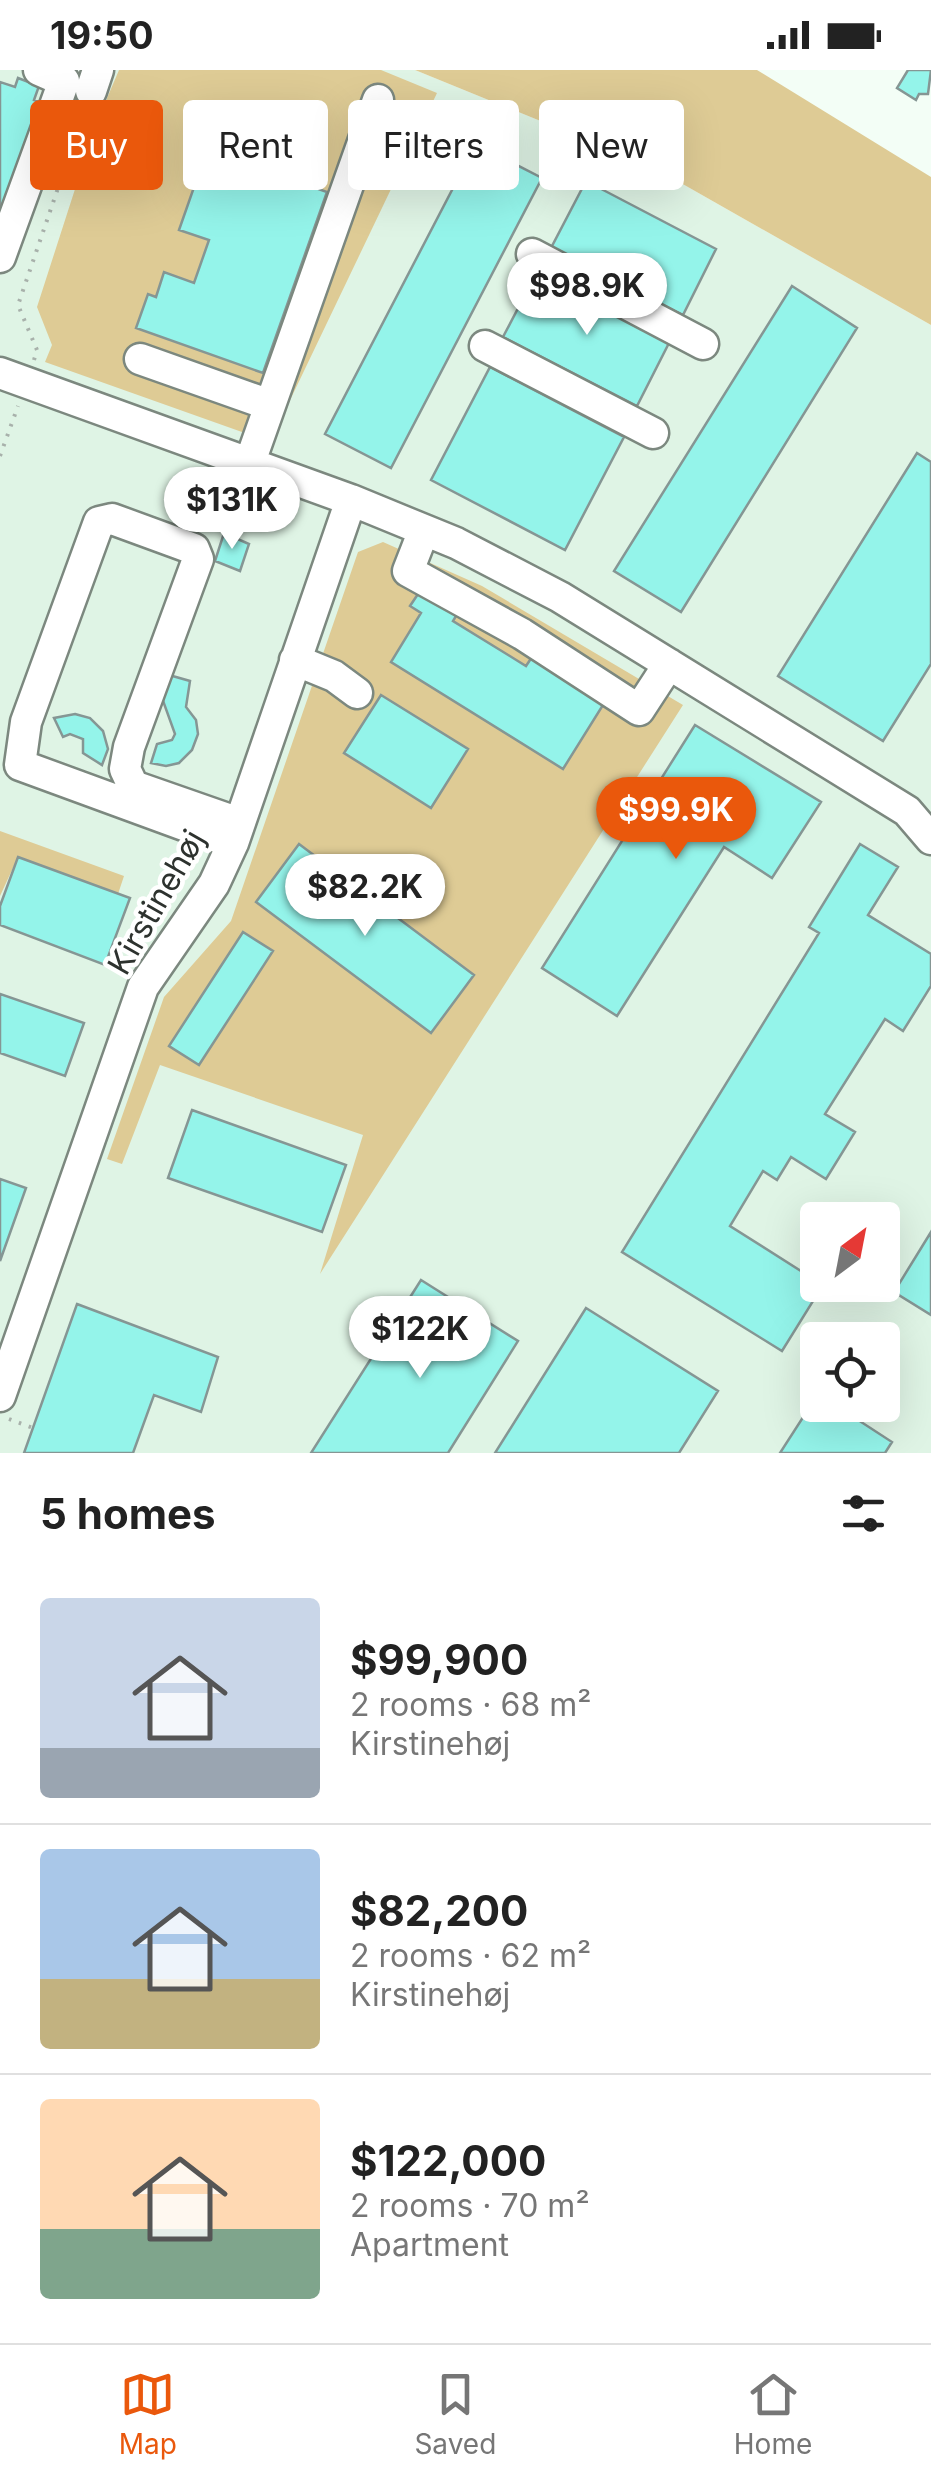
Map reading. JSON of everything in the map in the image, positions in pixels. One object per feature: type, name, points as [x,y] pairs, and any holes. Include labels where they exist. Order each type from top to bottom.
[{"type":"street","points":[[0,257],[64,82],[39,70]]},
{"type":"street","points":[[250,462],[348,185]]},
{"type":"street","points":[[532,254],[703,344]]},
{"type":"street","points":[[485,346],[653,433]]},
{"type":"street","points":[[140,359],[270,405]]},
{"type":"street","points":[[14,376],[351,500],[424,530],[560,597],[907,811],[931,839]]},
{"type":"street","name":"Kirstinehøj","points":[[0,1396],[143,987],[214,884],[236,833],[351,500]]},
{"type":"street","points":[[112,519],[194,549],[198,560],[129,746],[126,768],[132,786],[236,833],[20,765],[26,722],[99,522],[112,519]]},
{"type":"street","points":[[424,530],[408,571],[522,634],[639,710],[668,664]]},
{"type":"street","points":[[296,660],[334,676],[357,693]]},
{"type":"path","points":[[0,456],[14,376],[38,350],[18,305],[95,80]]},
{"type":"path","points":[[0,1416],[33,1428]]},
{"type":"shaded area","points":[[0,70],[50,70],[100,93],[110,70],[415,70],[489,100],[348,100],[348,190],[519,190],[519,112],[539,120],[539,190],[684,190],[684,185],[931,325],[931,1453],[0,1453]]},
{"type":"shaded area","points":[[119,70],[381,70],[437,93],[434,100],[348,100],[348,190],[391,190],[270,442],[45,362],[52,345],[37,307],[75,190],[163,190],[163,100],[106,100]]},
{"type":"shaded area","points":[[415,70],[757,70],[931,177],[931,325],[684,185],[684,100],[539,100],[539,120],[519,112],[519,100],[489,100]]},
{"type":"shaded area","points":[[383,542],[482,586],[683,705],[320,1274],[363,1135],[160,1065],[122,1164],[107,1159],[164,997],[231,921],[358,552]]},
{"type":"shaded area","points":[[0,831],[124,876],[118,894],[18,857],[0,896]]},
{"type":"building","points":[[908,70],[931,70],[928,94],[919,94],[916,100],[897,88]]},
{"type":"building","points":[[18,78],[39,86],[34,100],[30,100],[30,153],[0,237],[0,82],[15,87]]},
{"type":"building","points":[[519,166],[539,176],[539,184],[391,468],[325,434],[452,190],[519,190]]},
{"type":"building","points":[[193,190],[327,192],[263,373],[136,328],[148,294],[156,297],[164,272],[194,283],[209,240],[179,230]]},
{"type":"building","points":[[581,190],[603,190],[716,249],[683,315],[551,248]]},
{"type":"building","points":[[538,270],[671,339],[637,406],[503,337]]},
{"type":"building","points":[[792,286],[857,328],[681,612],[614,571]]},
{"type":"building","points":[[490,367],[624,437],[565,550],[431,480]]},
{"type":"building","points":[[917,453],[931,462],[931,664],[883,741],[778,676]]},
{"type":"building","points":[[224,533],[249,544],[240,571],[215,561]]},
{"type":"building","points":[[422,588],[459,611],[453,621],[526,666],[532,657],[608,697],[563,769],[391,662],[421,613],[410,606]]},
{"type":"building","points":[[169,675],[190,681],[186,707],[196,720],[198,734],[192,750],[179,763],[166,766],[151,763],[157,744],[172,740],[175,734],[162,698]]},
{"type":"building","points":[[381,695],[468,749],[431,808],[344,753]]},
{"type":"building","points":[[75,714],[90,718],[103,731],[108,749],[102,765],[83,753],[83,739],[70,734],[63,737],[54,718]]},
{"type":"building","points":[[695,725],[821,802],[772,878],[724,847],[617,1016],[542,968]]},
{"type":"building","points":[[299,844],[474,975],[431,1033],[256,902]]},
{"type":"building","points":[[860,844],[898,867],[868,915],[931,954],[931,986],[903,1031],[885,1019],[825,1114],[855,1132],[826,1179],[791,1157],[777,1180],[763,1171],[730,1226],[800,1270],[800,1302],[812,1302],[782,1351],[622,1252],[819,933],[809,927]]},
{"type":"building","points":[[18,857],[130,898],[105,965],[0,925],[0,906]]},
{"type":"building","points":[[243,932],[273,951],[199,1065],[169,1046]]},
{"type":"building","points":[[0,994],[84,1023],[65,1076],[0,1053]]},
{"type":"building","points":[[192,1110],[346,1165],[322,1232],[168,1178]]},
{"type":"building","points":[[0,1179],[26,1188],[0,1261]]},
{"type":"building","points":[[931,1232],[931,1315],[900,1296],[900,1282]]},
{"type":"building","points":[[421,1280],[518,1341],[448,1453],[311,1453]]},
{"type":"building","points":[[77,1304],[218,1357],[201,1412],[154,1395],[133,1453],[24,1453]]},
{"type":"building","points":[[586,1308],[718,1391],[679,1453],[495,1453]]},
{"type":"building","points":[[800,1422],[861,1422],[892,1442],[885,1453],[780,1453]]}]
